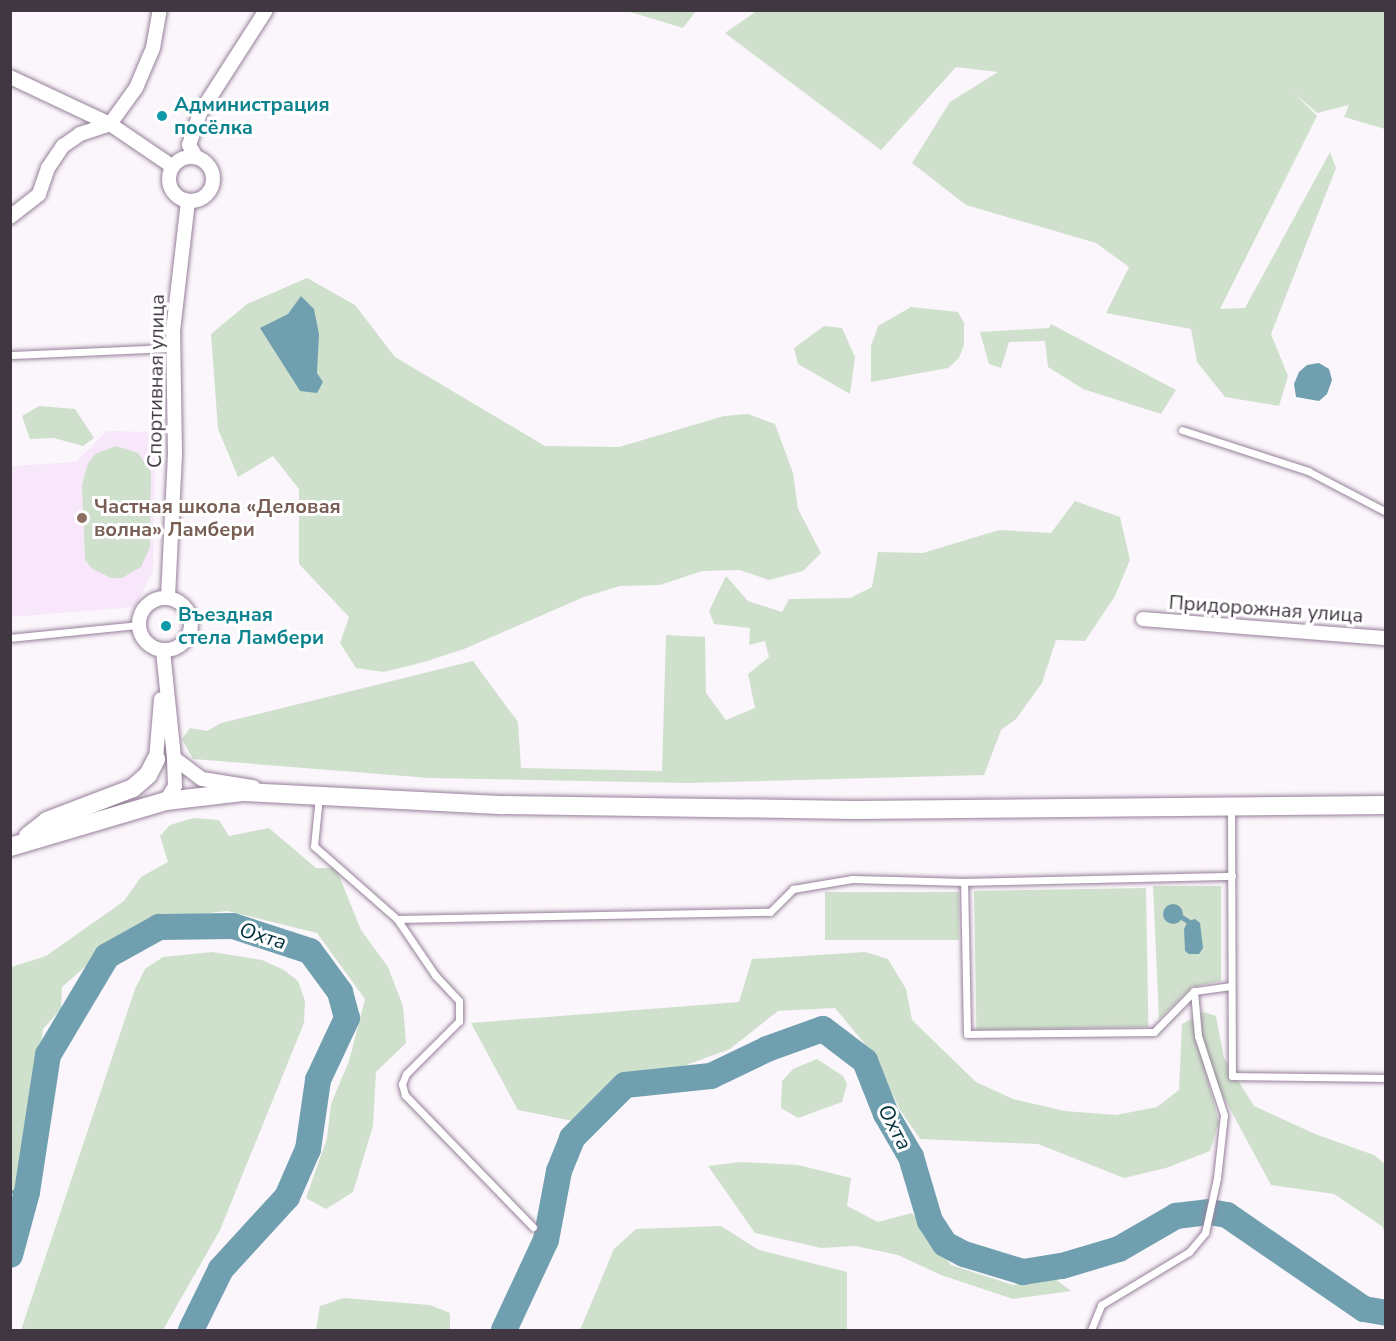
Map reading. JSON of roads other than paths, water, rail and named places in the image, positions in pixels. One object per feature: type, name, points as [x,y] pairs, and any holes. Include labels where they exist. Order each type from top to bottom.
[{"type":"main road","points":[[165,758],[155,787],[166,801]]},
{"type":"main road","points":[[14,846],[47,821],[133,788],[165,758]]},
{"type":"main road","points":[[14,846],[166,801],[202,795],[269,793],[504,805],[855,810],[1386,805]]},
{"type":"street","points":[[10,217],[39,194],[48,168],[63,146],[80,134],[110,124],[136,88],[153,48],[160,10]]},
{"type":"street","points":[[196,158],[189,145],[200,113],[266,10]]},
{"type":"street","points":[[10,77],[110,124],[173,167]]},
{"type":"street","points":[[185,158],[196,158],[205,162],[213,182],[201,199],[188,201],[172,192],[168,182],[173,167],[185,158]]},
{"type":"street","name":"Спортивная улица","points":[[168,597],[175,454],[172,348],[188,201]]},
{"type":"street","points":[[168,597],[186,608],[191,629],[185,642],[162,651],[147,644],[138,625],[144,607],[154,599],[168,597]]},
{"type":"street","name":"Придорожная улица","points":[[1143,619],[1386,638]]},
{"type":"street","points":[[162,651],[165,758],[202,779],[246,784],[269,793]]},
{"type":"lane","points":[[10,355],[172,348]]},
{"type":"lane","points":[[1182,430],[1308,471],[1386,512]]},
{"type":"lane","points":[[10,638],[138,625]]},
{"type":"lane","points":[[320,796],[314,846],[397,919],[435,975],[459,1001],[459,1021],[406,1074],[402,1084],[405,1095],[533,1227]]},
{"type":"lane","points":[[1231,807],[1232,1076],[1386,1078]]},
{"type":"lane","points":[[397,919],[770,912],[794,889],[852,879],[964,882],[1232,876]]},
{"type":"lane","points":[[964,882],[967,1034],[1154,1032],[1194,991],[1231,986]]},
{"type":"lane","points":[[1091,1330],[1101,1305],[1189,1252],[1205,1233],[1224,1115],[1198,1036],[1194,991]]},
{"type":"water","points":[[301,296],[314,309],[319,334],[317,373],[323,382],[317,393],[300,391],[260,328],[288,314]]},
{"type":"water","points":[[1319,363],[1329,369],[1332,380],[1327,394],[1319,401],[1296,397],[1294,384],[1299,372],[1307,365]]},
{"type":"water","points":[[1173,904],[1180,907],[1183,914],[1180,921],[1173,924],[1166,921],[1163,914],[1166,907]]},
{"type":"water","points":[[1195,919],[1200,923],[1203,948],[1199,954],[1189,954],[1185,951],[1184,929],[1188,921]]},
{"type":"waterway","points":[[1182,917],[1188,921]]},
{"type":"waterway","name":"Охта","points":[[10,1255],[27,1192],[48,1055],[107,956],[159,927],[233,926],[310,951],[340,992],[347,1018],[318,1080],[308,1149],[287,1197],[221,1269],[191,1330]]},
{"type":"waterway","name":"Охта","points":[[504,1330],[546,1240],[559,1171],[572,1138],[625,1085],[711,1076],[767,1049],[823,1029],[865,1061],[886,1114],[911,1157],[930,1221],[945,1244],[964,1254],[1023,1272],[1062,1266],[1119,1249],[1176,1216],[1210,1212],[1227,1215],[1364,1309],[1386,1313]]},
{"type":"waterway","points":[[10,1192],[27,1192]]},
{"type":"place","name":"Администрация посёлка","points":[[162,116]]},
{"type":"place","name":"Частная школа «Деловая волна» Ламбери","points":[[82,518]]},
{"type":"place","name":"Въездная стела Ламбери","points":[[166,626]]}]
